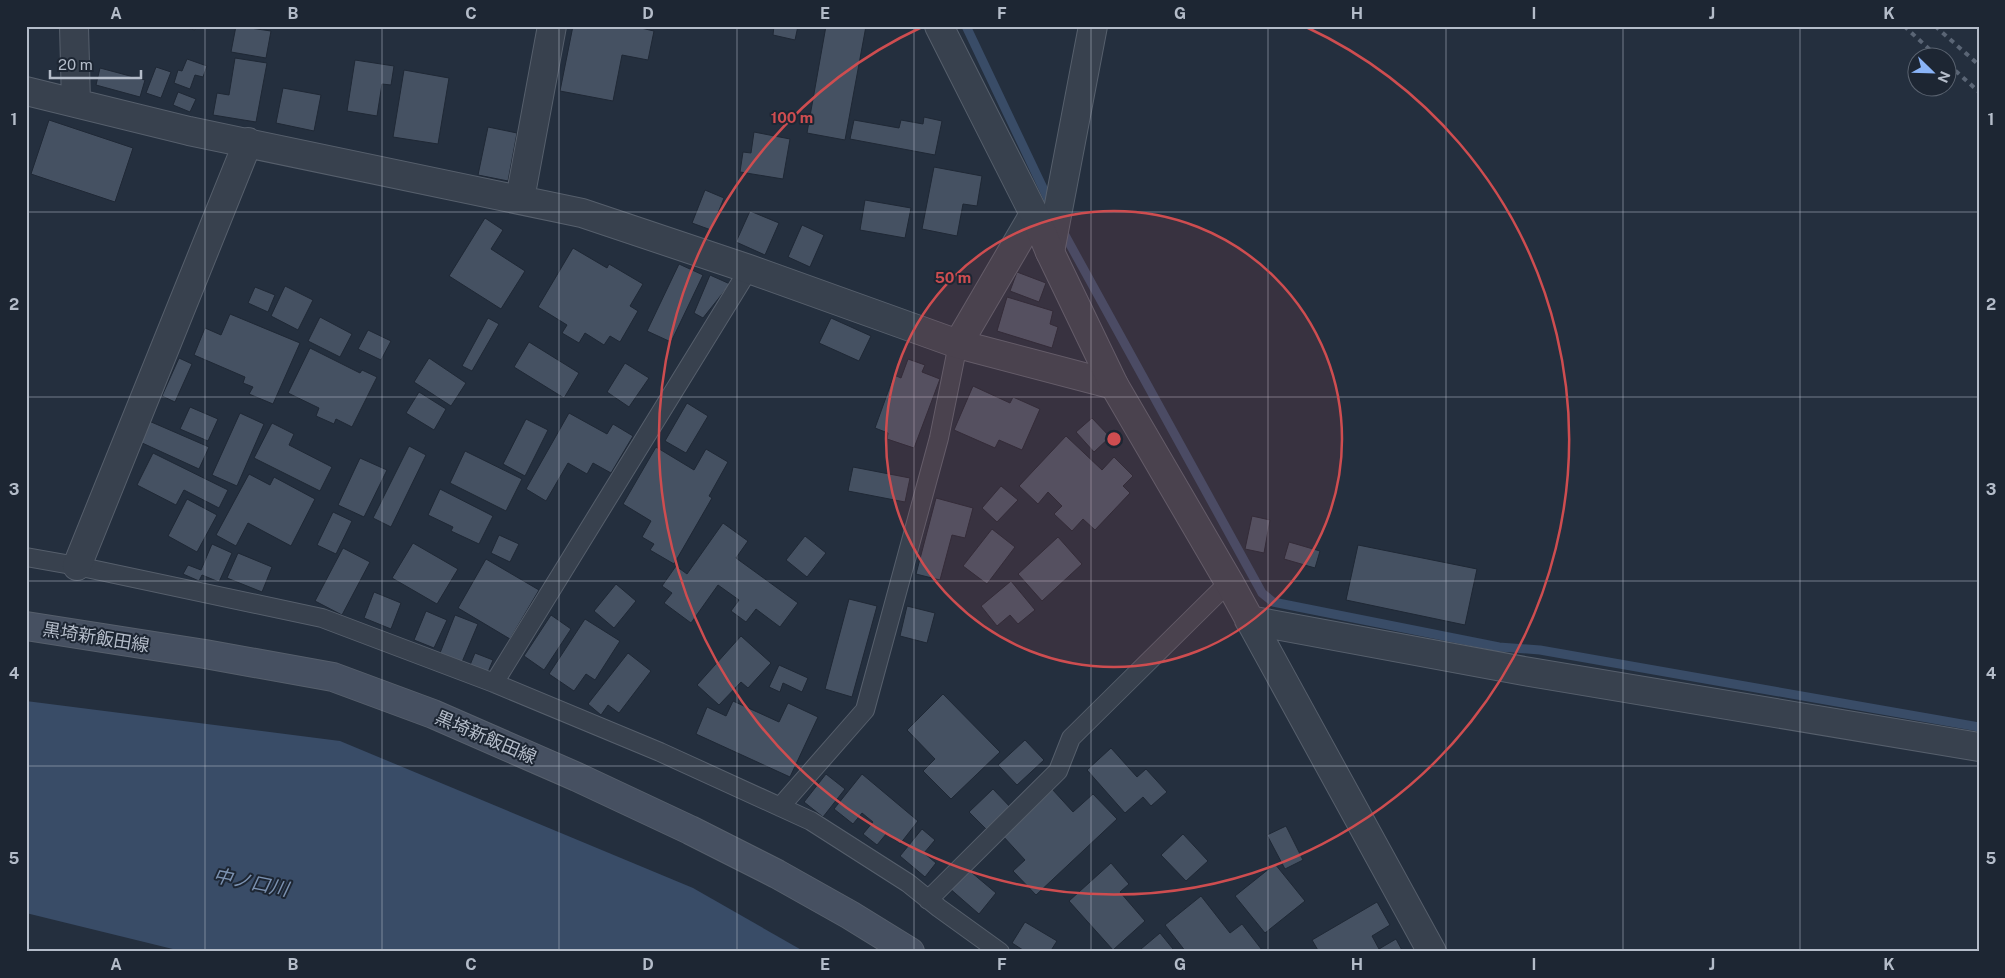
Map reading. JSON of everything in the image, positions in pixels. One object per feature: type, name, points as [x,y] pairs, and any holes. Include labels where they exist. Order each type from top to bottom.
[{"type":"main road","name":"黒埼新飯田線","points":[[26,626],[195,652],[333,677],[415,707],[577,777],[690,830],[777,874],[850,915],[910,952]]},
{"type":"street","points":[[74,26],[76,103]]},
{"type":"street","points":[[520,199],[552,26]]},
{"type":"street","points":[[939,26],[1034,214],[1050,252],[1114,385],[1229,582],[1336,773],[1432,952]]},
{"type":"street","points":[[1050,252],[1093,26]]},
{"type":"street","points":[[26,91],[189,130],[582,213],[748,269],[958,344],[1114,385]]},
{"type":"street","points":[[77,566],[248,142]]},
{"type":"street","points":[[958,344],[1034,214]]},
{"type":"street","points":[[1250,620],[1524,671],[1979,747]]},
{"type":"lane","points":[[494,684],[748,269]]},
{"type":"lane","points":[[780,807],[865,710],[939,438],[958,344]]},
{"type":"lane","points":[[26,557],[322,618],[494,684],[660,752],[811,821],[908,883],[928,900],[1000,952]]},
{"type":"lane","points":[[928,900],[1058,772],[1071,738],[1229,582]]},
{"type":"water","name":"中ノ口川","points":[[26,701],[340,741],[693,888],[805,952],[185,952],[26,913]]},
{"type":"building","points":[[176,26],[195,26],[195,30]]},
{"type":"building","points":[[236,26],[271,31],[266,58],[231,52]]},
{"type":"building","points":[[573,26],[632,26],[654,31],[648,60],[622,55],[613,101],[560,91]]},
{"type":"building","points":[[774,26],[798,26],[795,40],[773,35]]},
{"type":"building","points":[[826,26],[866,26],[845,140],[807,133]]},
{"type":"building","points":[[235,58],[267,63],[256,122],[213,115],[217,93],[229,95]]},
{"type":"building","points":[[187,59],[207,66],[203,77],[195,75],[190,89],[174,83],[178,70],[182,71]]},
{"type":"building","points":[[355,60],[394,66],[391,85],[382,84],[377,116],[347,111]]},
{"type":"building","points":[[156,67],[171,72],[161,98],[146,93]]},
{"type":"building","points":[[100,68],[145,80],[140,97],[96,85]]},
{"type":"building","points":[[404,70],[449,78],[438,144],[393,137]]},
{"type":"building","points":[[283,88],[321,95],[314,131],[276,123]]},
{"type":"building","points":[[178,92],[196,99],[190,112],[173,105]]},
{"type":"building","points":[[924,117],[942,121],[935,155],[850,139],[854,120],[899,128],[901,120],[923,124]]},
{"type":"building","points":[[49,120],[133,148],[115,202],[31,174]]},
{"type":"building","points":[[488,127],[517,133],[508,181],[478,175]]},
{"type":"building","points":[[754,132],[790,139],[783,179],[740,172],[743,152],[751,153]]},
{"type":"building","points":[[934,167],[982,176],[977,206],[963,204],[957,236],[922,229]]},
{"type":"building","points":[[705,190],[724,198],[711,230],[692,223]]},
{"type":"building","points":[[865,200],[911,208],[905,238],[860,230]]},
{"type":"building","points":[[750,211],[779,223],[765,255],[736,242]]},
{"type":"building","points":[[485,218],[503,230],[491,249],[525,271],[501,309],[449,276]]},
{"type":"building","points":[[802,225],[824,235],[810,267],[788,257]]},
{"type":"building","points":[[573,248],[607,268],[609,264],[643,284],[630,306],[638,311],[620,342],[610,336],[604,345],[585,333],[579,343],[562,333],[567,325],[538,307]]},
{"type":"building","points":[[679,264],[703,275],[671,342],[647,331]]},
{"type":"building","points":[[1017,272],[1046,283],[1039,302],[1010,291]]},
{"type":"building","points":[[710,275],[730,284],[703,318],[694,313]]},
{"type":"building","points":[[285,286],[313,300],[298,330],[271,316]]},
{"type":"building","points":[[255,287],[275,295],[268,312],[248,303]]},
{"type":"building","points":[[1007,297],[1053,311],[1050,324],[1058,327],[1052,348],[997,331]]},
{"type":"building","points":[[230,314],[300,343],[273,404],[249,394],[253,387],[243,383],[245,377],[194,355],[205,328],[221,335]]},
{"type":"building","points":[[320,317],[352,334],[340,357],[308,341]]},
{"type":"building","points":[[488,318],[499,324],[472,371],[462,366]]},
{"type":"building","points":[[831,318],[871,336],[859,361],[819,343]]},
{"type":"building","points":[[368,330],[391,341],[381,360],[358,349]]},
{"type":"building","points":[[529,342],[579,373],[564,398],[514,367]]},
{"type":"building","points":[[310,348],[360,373],[362,370],[377,377],[352,427],[336,419],[334,424],[316,416],[319,408],[288,393]]},
{"type":"building","points":[[179,358],[192,364],[175,402],[162,396]]},
{"type":"building","points":[[429,358],[466,383],[451,406],[414,382]]},
{"type":"building","points":[[908,359],[925,365],[922,372],[940,379],[914,448],[887,439],[888,433],[875,428],[894,375],[901,378]]},
{"type":"building","points":[[625,363],[649,378],[629,407],[607,392]]},
{"type":"building","points":[[973,386],[1010,403],[1013,397],[1040,409],[1022,450],[999,440],[995,448],[954,430]]},
{"type":"building","points":[[419,392],[446,409],[434,430],[406,413]]},
{"type":"building","points":[[687,403],[708,416],[686,453],[665,441]]},
{"type":"building","points":[[190,407],[218,419],[208,441],[180,429]]},
{"type":"building","points":[[240,413],[264,424],[237,486],[212,475]]},
{"type":"building","points":[[569,413],[607,434],[613,424],[633,436],[611,473],[593,463],[587,474],[568,463],[546,501],[526,489]]},
{"type":"building","points":[[1092,418],[1110,437],[1094,452],[1076,432]]},
{"type":"building","points":[[526,419],[548,430],[525,476],[503,464]]},
{"type":"building","points":[[149,421],[209,447],[199,469],[140,442]]},
{"type":"building","points":[[272,423],[294,434],[289,445],[332,467],[320,491],[254,458]]},
{"type":"building","points":[[1066,436],[1102,470],[1114,457],[1133,476],[1123,486],[1130,493],[1095,530],[1083,519],[1072,531],[1054,514],[1062,506],[1048,492],[1038,504],[1019,486]]},
{"type":"building","points":[[409,446],[426,455],[391,527],[373,518]]},
{"type":"building","points":[[656,447],[694,470],[706,449],[728,462],[709,496],[712,498],[674,564],[650,550],[654,544],[642,537],[651,521],[623,504]]},
{"type":"building","points":[[465,451],[522,479],[506,511],[450,483]]},
{"type":"building","points":[[153,453],[228,490],[219,508],[184,490],[176,505],[137,485]]},
{"type":"building","points":[[360,458],[387,470],[364,517],[338,505]]},
{"type":"building","points":[[853,467],[910,478],[905,502],[848,491]]},
{"type":"building","points":[[249,474],[270,485],[274,477],[315,499],[291,546],[248,523],[236,546],[216,535]]},
{"type":"building","points":[[1001,486],[1018,500],[997,522],[982,508]]},
{"type":"building","points":[[440,489],[493,516],[479,544],[451,531],[453,527],[428,515]]},
{"type":"building","points":[[936,498],[973,508],[965,538],[952,535],[940,580],[916,574]]},
{"type":"building","points":[[187,499],[217,515],[197,552],[168,536]]},
{"type":"building","points":[[333,512],[352,521],[336,554],[317,545]]},
{"type":"building","points":[[1252,516],[1270,520],[1264,553],[1245,549]]},
{"type":"building","points":[[723,523],[748,541],[736,558],[798,603],[780,627],[756,609],[746,622],[731,611],[739,600],[718,585],[691,623],[664,603],[672,593],[662,586],[676,566],[687,574]]},
{"type":"building","points":[[992,529],[1015,547],[987,584],[963,566]]},
{"type":"building","points":[[499,535],[519,544],[510,562],[491,553]]},
{"type":"building","points":[[805,536],[826,553],[807,577],[786,560]]},
{"type":"building","points":[[1058,537],[1082,564],[1042,601],[1018,574]]},
{"type":"building","points":[[1289,542],[1320,551],[1315,568],[1284,559]]},
{"type":"building","points":[[413,543],[458,569],[437,604],[392,578]]},
{"type":"building","points":[[212,544],[232,553],[219,582],[202,575],[199,581],[183,574],[188,565],[201,570]]},
{"type":"building","points":[[1358,545],[1477,569],[1465,625],[1346,600]]},
{"type":"building","points":[[343,548],[370,562],[342,615],[315,601]]},
{"type":"building","points":[[238,553],[272,567],[262,592],[227,578]]},
{"type":"building","points":[[486,559],[539,590],[510,639],[458,608]]},
{"type":"building","points":[[1011,581],[1035,610],[1018,624],[1010,615],[997,626],[981,606]]},
{"type":"building","points":[[616,584],[636,601],[614,628],[594,611]]},
{"type":"building","points":[[374,592],[401,603],[391,629],[364,618]]},
{"type":"building","points":[[849,599],[877,606],[852,697],[825,689]]},
{"type":"building","points":[[907,606],[935,613],[927,643],[900,636]]},
{"type":"building","points":[[426,611],[447,620],[434,648],[414,640]]},
{"type":"building","points":[[455,615],[478,624],[462,662],[440,653]]},
{"type":"building","points":[[551,615],[571,629],[544,670],[524,656]]},
{"type":"building","points":[[585,619],[620,641],[595,680],[586,674],[574,691],[549,674]]},
{"type":"building","points":[[741,636],[771,663],[748,688],[741,682],[719,705],[697,685]]},
{"type":"building","points":[[475,653],[493,660],[488,672],[470,665]]},
{"type":"building","points":[[628,653],[651,671],[619,713],[608,705],[601,715],[588,704]]},
{"type":"building","points":[[779,665],[808,678],[802,692],[783,683],[780,692],[769,687]]},
{"type":"building","points":[[943,694],[1000,752],[951,799],[923,771],[935,759],[907,730]]},
{"type":"building","points":[[733,701],[779,722],[788,703],[818,717],[790,777],[696,734],[707,707],[726,716]]},
{"type":"building","points":[[1025,740],[1044,760],[1017,785],[998,765]]},
{"type":"building","points":[[1111,748],[1137,777],[1146,769],[1167,792],[1151,806],[1143,797],[1125,813],[1087,770]]},
{"type":"building","points":[[826,774],[845,789],[823,817],[804,802]]},
{"type":"building","points":[[862,774],[918,821],[900,844],[887,833],[877,845],[863,834],[873,822],[862,813],[853,824],[834,809]]},
{"type":"building","points":[[993,789],[1013,810],[989,832],[969,812]]},
{"type":"building","points":[[1052,789],[1073,812],[1093,794],[1117,819],[1036,895],[1013,871],[1025,860],[1002,835]]},
{"type":"building","points":[[1286,826],[1303,860],[1285,869],[1267,835]]},
{"type":"building","points":[[922,829],[935,840],[924,853],[936,863],[925,877],[900,856]]},
{"type":"building","points":[[1183,834],[1208,861],[1186,881],[1161,855]]},
{"type":"building","points":[[1111,863],[1129,884],[1120,892],[1145,921],[1113,950],[1069,901]]},
{"type":"building","points":[[1275,864],[1305,901],[1265,933],[1235,896]]},
{"type":"building","points":[[965,867],[996,893],[979,914],[948,887]]},
{"type":"building","points":[[1201,896],[1230,933],[1242,924],[1262,950],[1186,952],[1165,925]]},
{"type":"building","points":[[1377,902],[1390,925],[1372,936],[1379,949],[1396,939],[1403,952],[1319,952],[1312,940]]},
{"type":"building","points":[[1025,922],[1057,941],[1050,952],[1026,952],[1012,943]]},
{"type":"building","points":[[1160,933],[1173,949],[1170,952],[1143,952],[1141,949]]},
{"type":"waterway","points":[[966,26],[1052,207]]},
{"type":"waterway","points":[[1061,228],[1262,593],[1273,602],[1499,647],[1540,650],[1979,727]]},
{"type":"railway","points":[[1904,26],[1928,48]]},
{"type":"railway","points":[[1935,26],[1979,65]]},
{"type":"railway","points":[[1958,73],[1979,92]]}]
